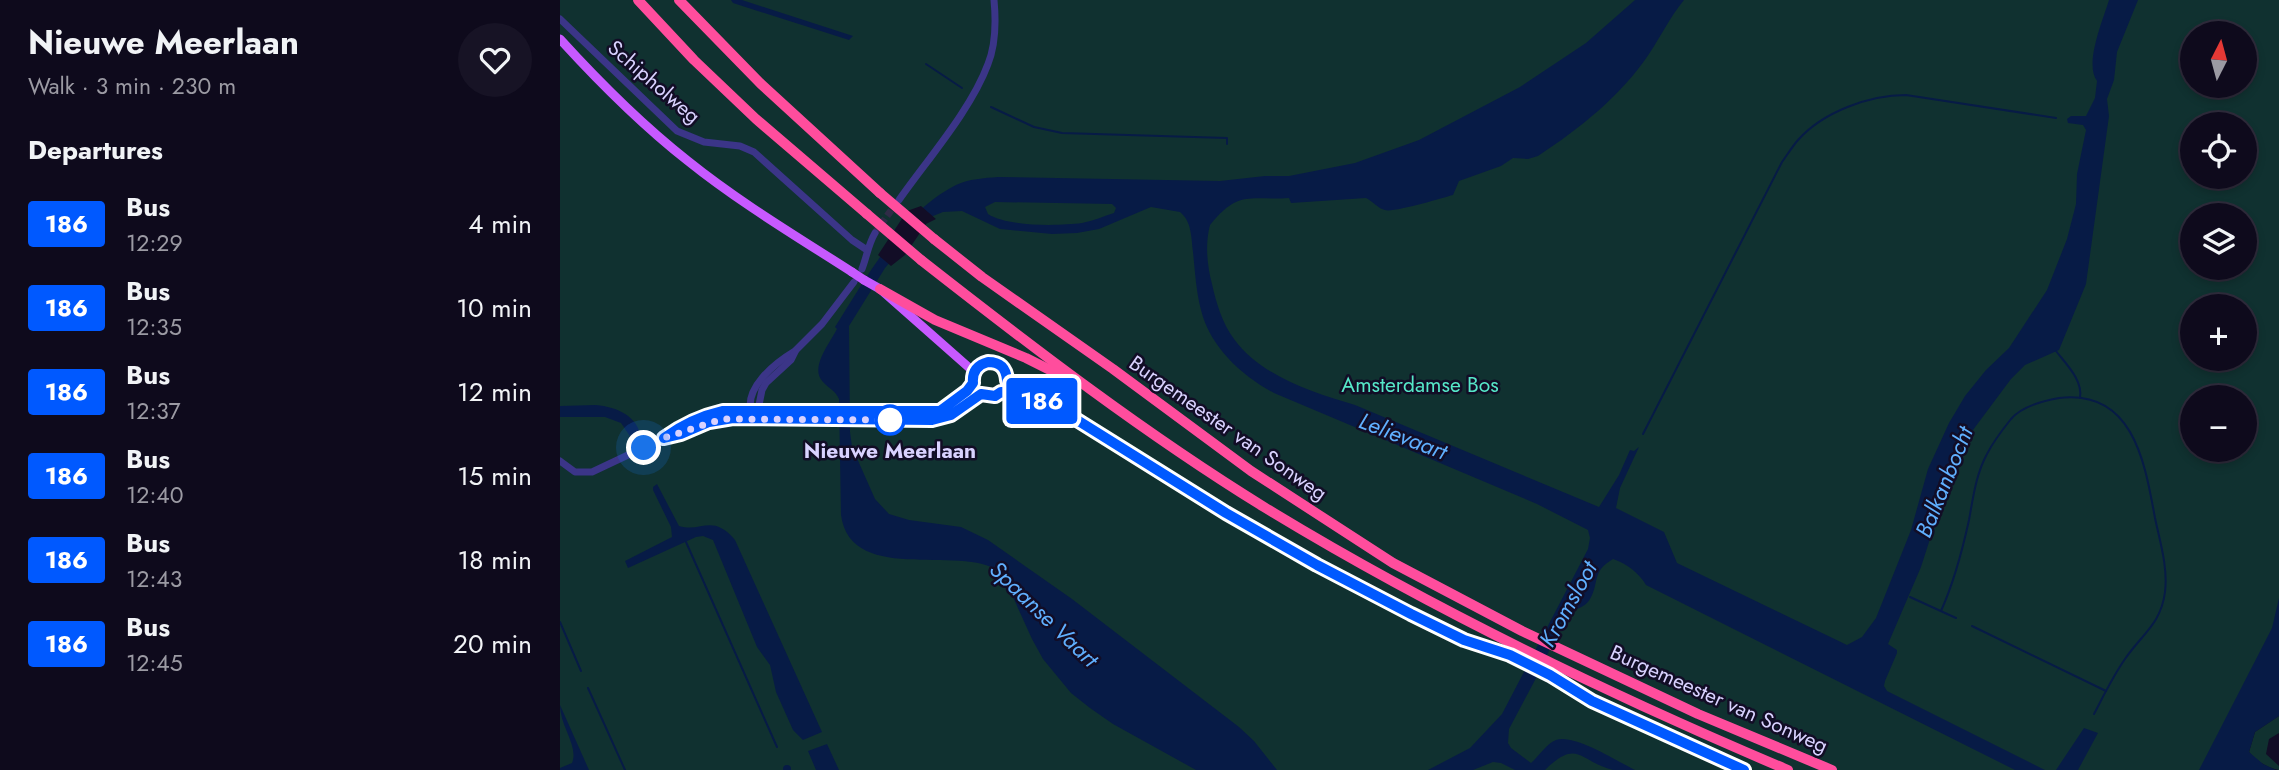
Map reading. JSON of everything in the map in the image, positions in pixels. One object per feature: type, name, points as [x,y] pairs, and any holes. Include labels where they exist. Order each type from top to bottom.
[{"type":"highway","name":"Burgemeester van Sonweg","points":[[638,0],[694,60],[756,119],[921,260],[1107,401],[1262,506],[1512,650],[1563,668],[1788,770]]},
{"type":"highway","name":"Burgemeester van Sonweg","points":[[679,0],[761,84],[934,239],[1281,492],[1393,563],[1522,631],[1698,714],[1832,770]]},
{"type":"highway","points":[[880,289],[935,320],[1026,358],[1107,401]]},
{"type":"main road","points":[[560,39],[624,106],[689,162],[745,203],[880,289],[974,372]]},
{"type":"street","points":[[899,200],[943,138],[989,63],[996,26],[994,0]]},
{"type":"street","name":"Schipholweg","points":[[560,19],[677,131],[704,142],[740,146],[754,152],[852,240],[867,250]]},
{"type":"street","points":[[862,269],[875,233]]},
{"type":"street","points":[[754,414],[766,383],[791,360],[796,350],[822,324],[854,282]]},
{"type":"street","points":[[560,461],[575,472],[592,471],[709,414],[723,411],[754,414],[944,418],[981,394],[995,396],[1001,392],[1007,380],[1004,369],[994,362],[982,363],[974,372],[973,383],[967,391],[940,411],[860,416]]},
{"type":"street","points":[[1007,380],[1087,425],[1226,513],[1317,565],[1445,631],[1512,650],[1592,701],[1744,770]]},
{"type":"street","points":[[973,383],[981,394]]},
{"type":"street","points":[[1001,392],[1042,401]]},
{"type":"green space","name":"Amsterdamse Bos","points":[[560,0],[2279,0],[2279,623],[2207,770],[560,770]]},
{"type":"green space","points":[[2279,716],[2279,733],[2269,739],[2266,754],[2279,766],[2279,770],[2262,764],[2249,752],[2255,732]]},
{"type":"water","points":[[731,0],[742,0],[853,36],[849,40],[733,3]]},
{"type":"water","points":[[1635,0],[1684,0],[1638,69],[1598,111],[1538,156],[1528,159],[1513,158],[1501,166],[1459,181],[1453,195],[1390,210],[1380,208],[1366,198],[1291,203],[1289,198],[1255,198],[1238,201],[1229,206],[1210,225],[1207,254],[1215,298],[1223,319],[1245,352],[1273,373],[1289,381],[1355,405],[1599,507],[1619,475],[1630,450],[1634,451],[1639,447],[1620,488],[1616,508],[1664,532],[1677,563],[1847,645],[1862,637],[1876,618],[1911,530],[1928,469],[1949,423],[1965,396],[2009,348],[2047,290],[2067,239],[2076,204],[2077,174],[2086,130],[2083,125],[2068,123],[2067,119],[2071,116],[2086,116],[2095,98],[2097,81],[2093,64],[2094,53],[2109,0],[2138,0],[2117,52],[2114,80],[2107,99],[2109,116],[2086,284],[2059,350],[2025,365],[2011,379],[1970,434],[1956,458],[1921,567],[1888,644],[1897,650],[1897,653],[1885,681],[1887,691],[2045,770],[2015,770],[1646,585],[1632,569],[1613,559],[1599,573],[1588,602],[1565,613],[1543,665],[1509,729],[1508,743],[1531,763],[1552,742],[1564,739],[1596,749],[1635,770],[1613,770],[1572,753],[1556,760],[1545,770],[1515,770],[1493,762],[1473,770],[1428,770],[1470,748],[1502,714],[1588,549],[1588,530],[1537,504],[1274,393],[1250,378],[1220,348],[1205,323],[1198,296],[1190,230],[1187,220],[1180,212],[1151,207],[1099,229],[1052,234],[1000,229],[962,211],[943,212],[928,218],[885,268],[849,326],[852,447],[875,499],[889,514],[909,520],[961,527],[988,540],[1072,599],[1239,727],[1277,770],[1196,770],[1113,724],[1090,708],[1071,693],[1043,659],[1003,575],[987,565],[966,561],[888,557],[866,551],[850,537],[841,515],[839,399],[819,376],[819,363],[837,329],[835,327],[887,248],[902,229],[937,197],[961,183],[993,177],[1220,181],[1289,176],[1355,163],[1419,140],[1520,87],[1586,43]],"holes":[[[995,202],[1112,204],[1116,208],[1114,213],[1086,222],[1060,225],[1008,221],[988,214],[985,207]]]},
{"type":"water","points":[[596,405],[611,408],[631,418],[641,438],[634,442],[621,423],[605,417],[560,417],[560,406]]},
{"type":"water","points":[[657,484],[679,526],[720,527],[735,540],[822,732],[803,740],[793,730],[776,692],[770,665],[757,647],[713,540],[703,536],[696,537],[628,568],[625,561],[672,537],[671,527],[653,490]]},
{"type":"water","points":[[2279,598],[2279,716],[2255,732],[2249,752],[2263,764],[2276,770],[2199,770],[2272,628]]},
{"type":"water","points":[[560,705],[589,770],[560,770],[572,763],[573,750]]},
{"type":"water","points":[[2084,728],[2098,733],[2078,770],[2056,770]]},
{"type":"water","points":[[827,744],[839,770],[816,770],[808,751]]},
{"type":"pier","points":[[921,206],[936,219],[926,224],[905,255],[891,266],[878,255],[907,211]]},
{"type":"waterway","points":[[926,64],[962,88]]},
{"type":"waterway","points":[[1643,434],[1782,162],[1808,130],[1833,113],[1848,107],[1877,98],[1906,95],[2056,118]]},
{"type":"waterway","points":[[991,107],[1034,127],[1062,133],[1227,138],[1227,144]]},
{"type":"waterway","points":[[2056,351],[2076,379],[2080,398]]},
{"type":"waterway","points":[[1941,611],[1960,555],[1980,470],[1992,445],[2011,419],[2027,407],[2059,398],[2084,398],[2104,405],[2120,418],[2140,454],[2163,555],[2166,583],[2163,603],[2155,621],[2121,665],[2094,714]]},
{"type":"waterway","points":[[686,542],[777,747]]},
{"type":"waterway","points":[[1910,597],[1956,618]]},
{"type":"waterway","points":[[560,622],[581,671]]},
{"type":"waterway","points":[[1972,626],[2106,691]]},
{"type":"waterway","points":[[588,688],[625,770]]},
{"type":"tunnel","points":[[875,233],[897,202]]},
{"type":"bus line","name":"186","points":[[1022,388],[1007,380],[1004,369],[999,364],[988,362],[977,367],[972,378],[973,383],[967,391],[940,411],[723,411],[686,424],[664,438],[722,419],[932,420],[951,415],[981,394],[995,396],[1001,392],[1042,401],[1087,425],[1226,513],[1364,590],[1464,640],[1510,655],[1563,682],[1592,701],[1744,770]]},
{"type":"place","name":"Nieuwe Meerlaan","points":[[890,420]]},
{"type":"route","points":[[644,448],[664,438],[722,419],[890,420]]},
{"type":"water label","name":"Lelievaart","points":[[1403,436]]},
{"type":"water label","name":"Balkanbocht","points":[[1944,482]]},
{"type":"water label","name":"Kromsloot","points":[[1568,604]]},
{"type":"water label","name":"Spaanse Vaart","points":[[1044,614]]}]
